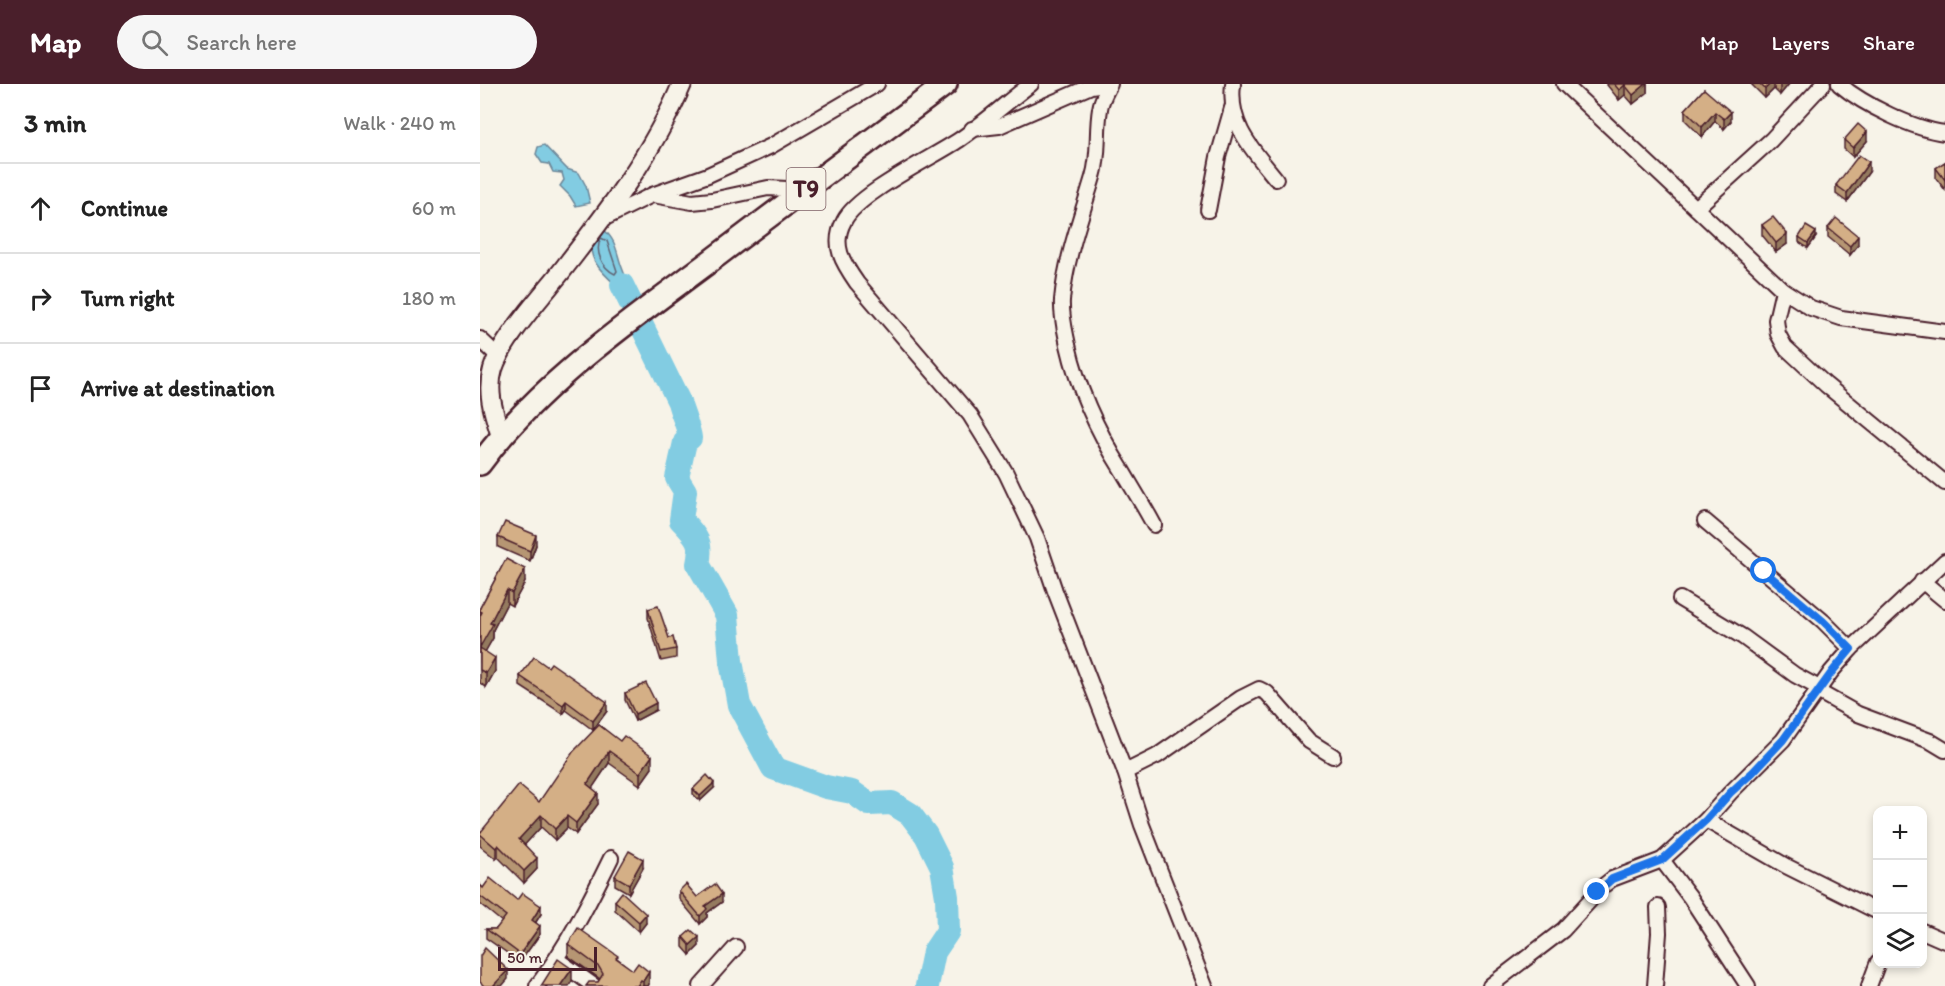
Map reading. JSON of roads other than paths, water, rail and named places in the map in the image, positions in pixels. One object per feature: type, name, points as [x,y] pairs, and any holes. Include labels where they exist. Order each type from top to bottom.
[{"type":"highway","name":"T9","points":[[480,464],[501,436],[557,382],[598,348],[665,294],[946,84]]},
{"type":"main road","points":[[501,436],[490,387],[498,356],[637,169],[669,114],[682,84]]},
{"type":"street","points":[[600,220],[652,195],[708,175],[763,150],[877,84]]},
{"type":"street","points":[[1031,84],[959,140],[890,181],[856,206],[844,219],[838,247],[843,264],[856,283],[970,415],[1006,473],[1037,538],[1055,591],[1125,772],[1142,825],[1205,986]]},
{"type":"street","points":[[972,129],[999,126],[1092,86],[1108,84],[1100,109],[1094,175],[1081,212],[1069,259],[1062,302],[1063,321],[1073,366],[1087,404],[1154,525]]},
{"type":"street","points":[[1208,210],[1218,157],[1232,108],[1233,84]]},
{"type":"street","points":[[1564,84],[1783,290],[1811,308],[1841,318],[1945,332]]},
{"type":"street","points":[[1696,208],[1772,140],[1823,84]]},
{"type":"street","points":[[1839,84],[1914,126],[1945,133]]},
{"type":"street","points":[[1232,108],[1243,135],[1276,179]]},
{"type":"street","points":[[652,195],[693,202],[712,201],[768,188],[805,190]]},
{"type":"street","points":[[1783,290],[1776,320],[1778,334],[1785,347],[1826,385],[1945,483]]},
{"type":"street","points":[[480,339],[498,356]]},
{"type":"street","points":[[1705,521],[1823,621],[1851,649]]},
{"type":"street","points":[[1490,986],[1563,930],[1612,879],[1662,860],[1706,820],[1783,740],[1851,649],[1945,561]]},
{"type":"street","points":[[1922,581],[1945,600]]},
{"type":"street","points":[[1680,599],[1743,637],[1795,675],[1858,714],[1930,741],[1945,750]]},
{"type":"street","points":[[1125,772],[1157,756],[1240,698],[1259,689],[1267,693],[1309,741],[1333,756]]},
{"type":"street","points":[[1706,820],[1786,866],[1873,910]]},
{"type":"street","points":[[537,986],[557,959],[587,907],[611,858]]},
{"type":"street","points":[[1662,860],[1696,906],[1748,986]]},
{"type":"street","points":[[1655,986],[1659,933],[1658,907]]},
{"type":"street","points":[[1927,934],[1945,941]]},
{"type":"street","points":[[701,986],[736,947]]},
{"type":"street","points":[[557,959],[594,986]]},
{"type":"street","points":[[1869,986],[1876,968]]},
{"type":"water","points":[[544,145],[567,169],[579,173],[586,186],[590,203],[576,206],[560,186],[564,180],[562,173],[553,172],[549,164],[542,163],[536,154],[538,147]]},
{"type":"water","points":[[603,229],[613,241],[629,284],[616,285],[594,259],[592,246]]},
{"type":"waterway","points":[[622,285],[679,402],[688,430],[690,438],[685,442],[677,478],[685,491],[681,520],[697,540],[700,550],[698,564],[727,615],[731,661],[739,705],[773,768],[826,787],[852,792],[869,804],[892,803],[910,814],[926,835],[942,867],[947,897],[948,931],[934,952],[927,986]]}]
